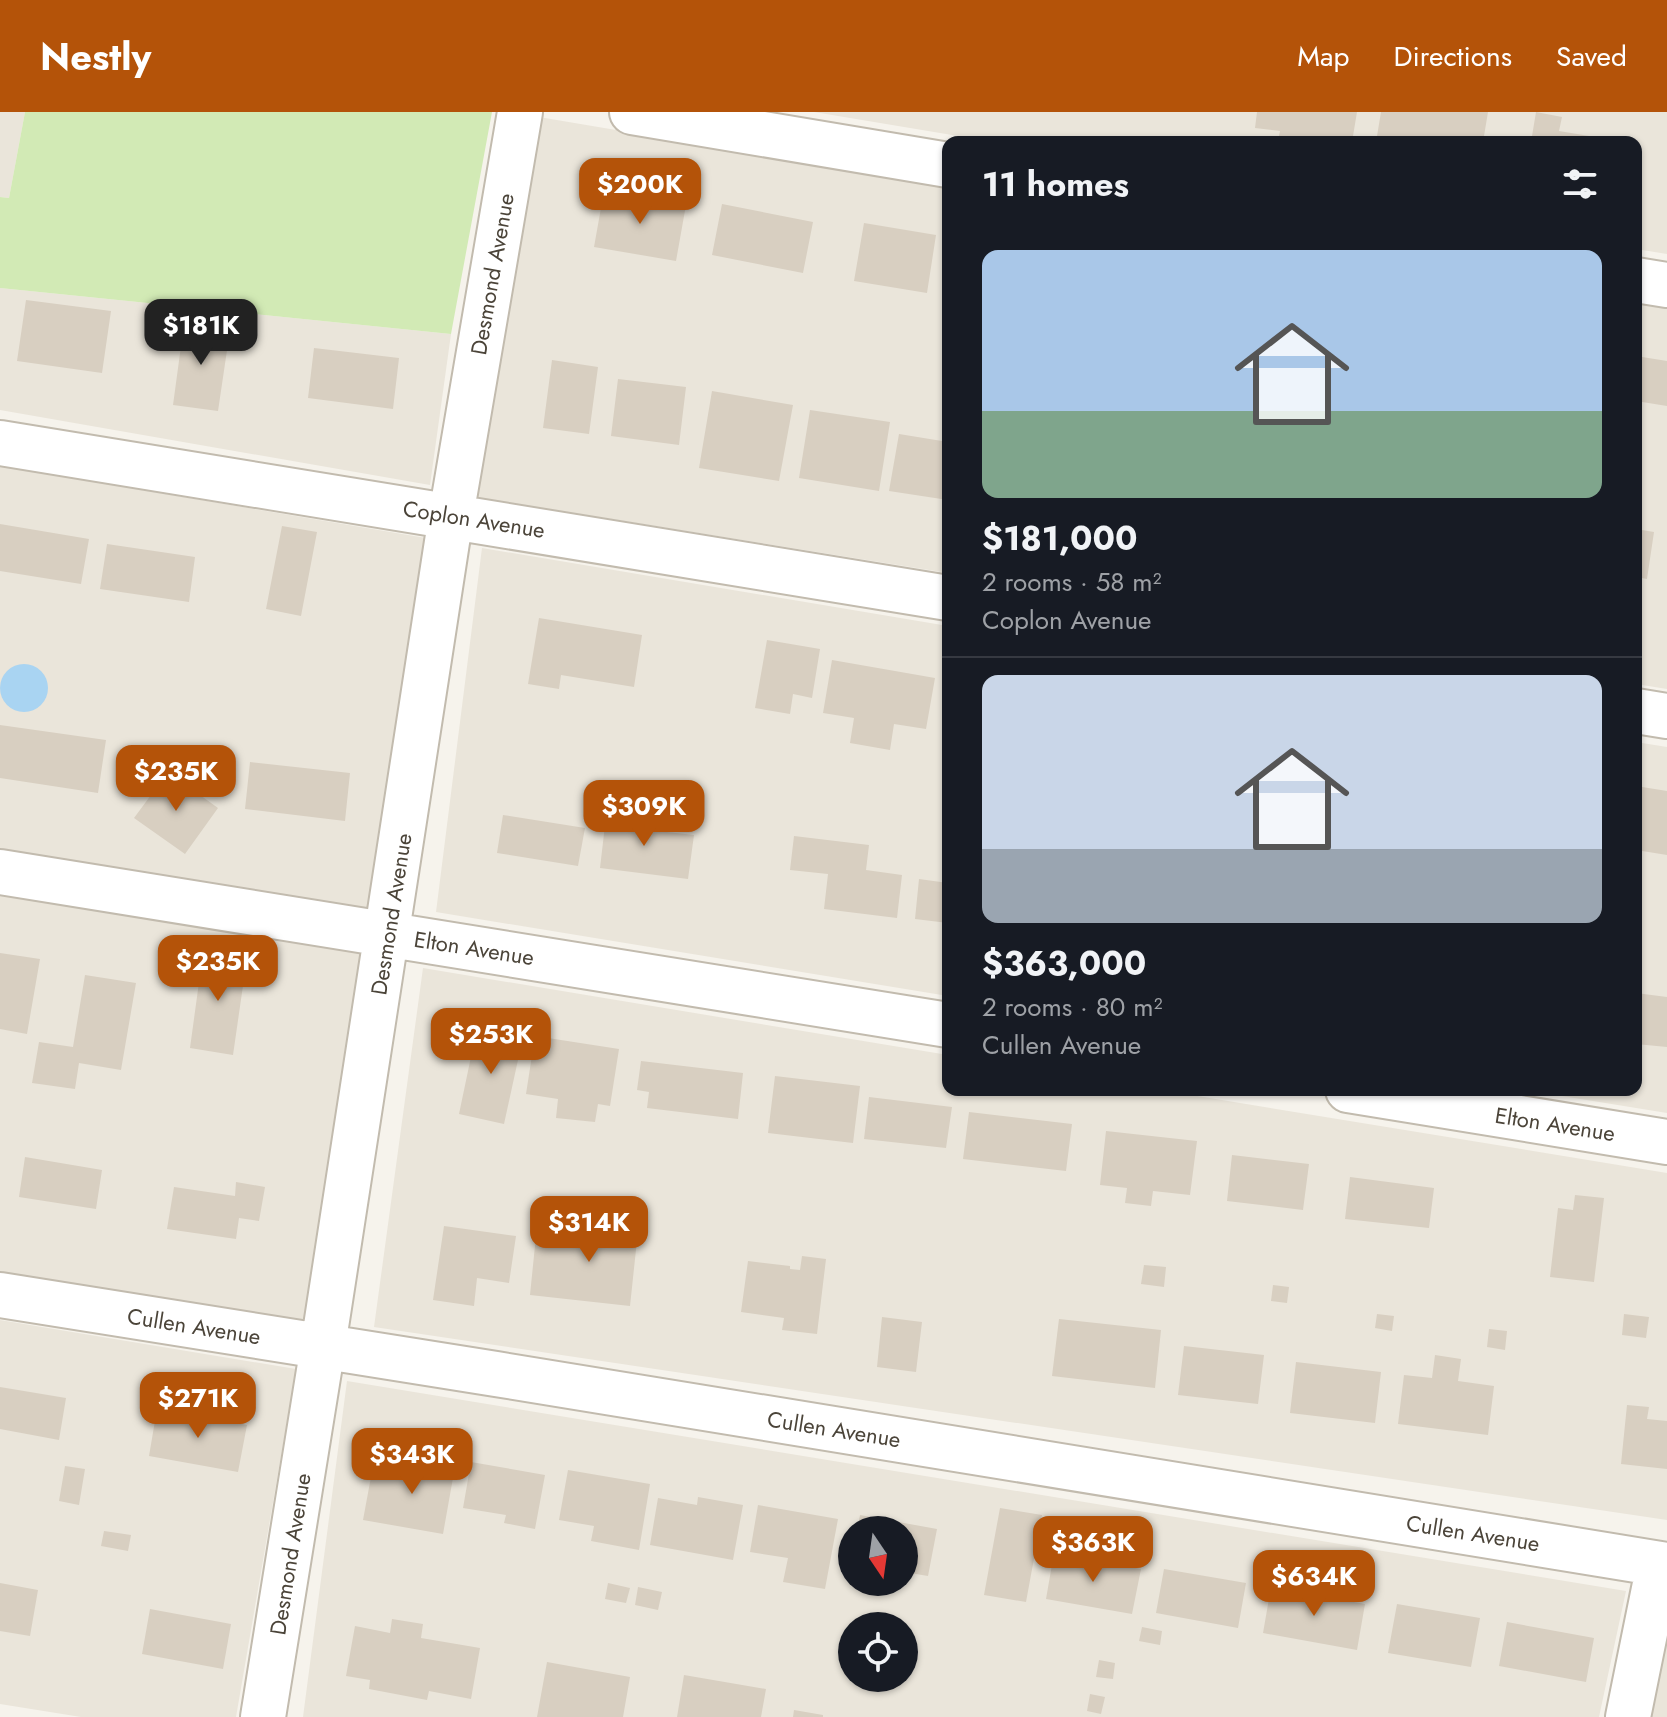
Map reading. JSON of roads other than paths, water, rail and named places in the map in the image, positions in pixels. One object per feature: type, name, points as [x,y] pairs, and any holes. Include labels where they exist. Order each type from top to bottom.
[{"type":"street","name":"Desmond Avenue","points":[[263,1717],[388,934],[451,516],[520,112]]},
{"type":"street","points":[[632,112],[942,164]]},
{"type":"street","points":[[1642,281],[1667,285]]},
{"type":"street","name":"Coplon Avenue","points":[[0,443],[942,597]]},
{"type":"street","points":[[1642,712],[1667,716]]},
{"type":"street","name":"Elton Avenue","points":[[0,872],[942,1024]]},
{"type":"street","name":"Elton Avenue","points":[[1385,1096],[1667,1142]]},
{"type":"street","name":"Cullen Avenue","points":[[0,1295],[1663,1564]]},
{"type":"street","points":[[1628,1717],[1663,1564]]},
{"type":"water","points":[[24,664],[41,671],[48,688],[41,705],[24,712],[7,705],[0,688],[7,671]]}]
